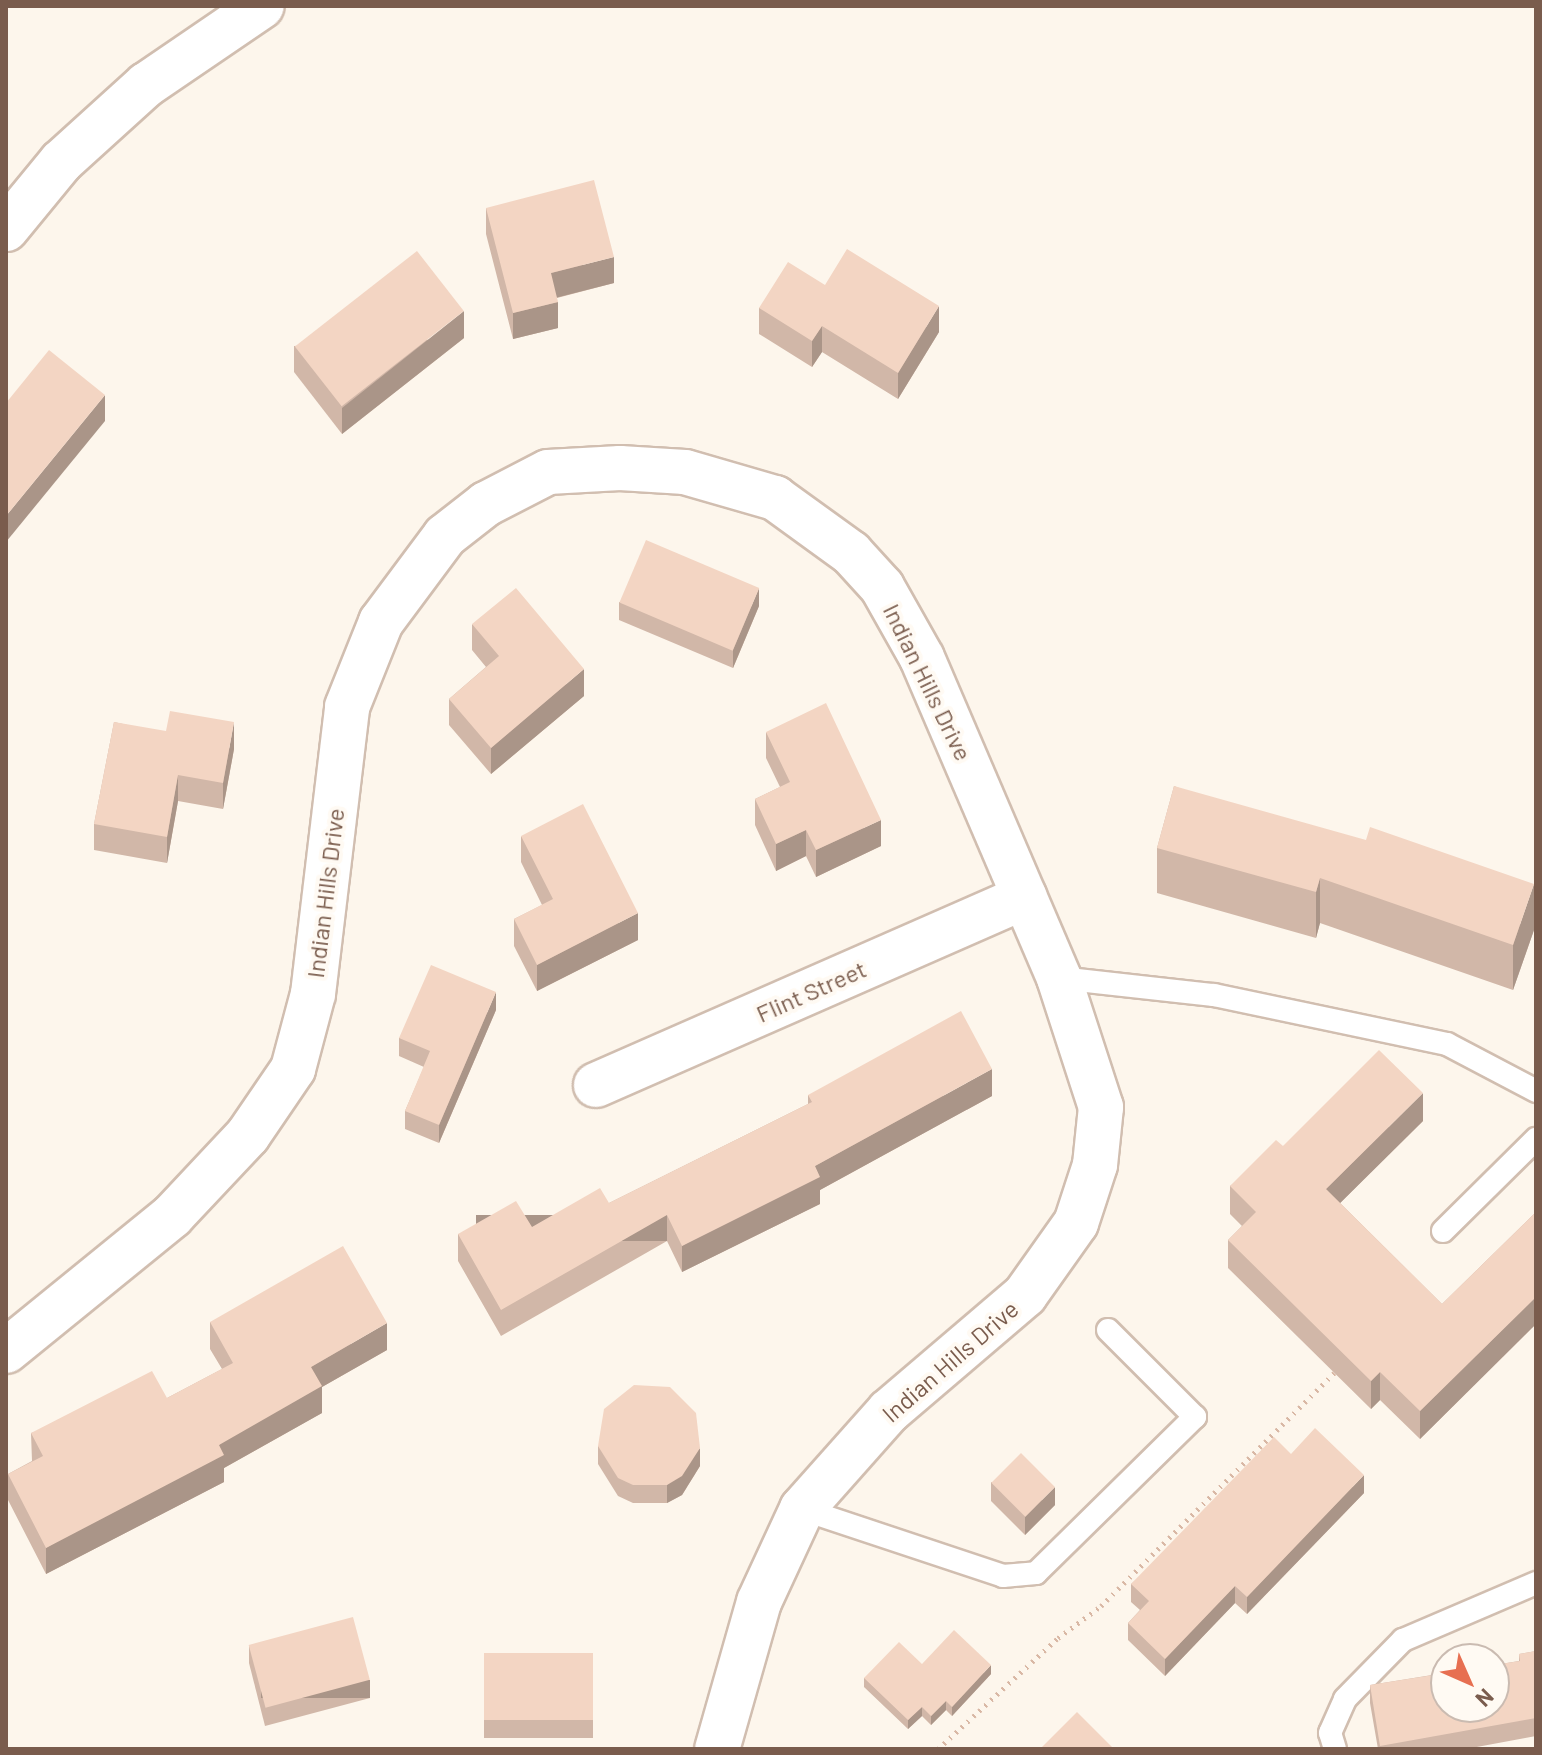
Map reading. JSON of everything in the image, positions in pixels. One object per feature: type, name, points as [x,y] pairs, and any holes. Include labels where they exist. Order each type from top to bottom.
[{"type":"street","points":[[6,229],[61,162],[146,85],[262,6]]},
{"type":"street","name":"Indian Hills Drive","points":[[6,1351],[172,1216],[248,1135],[293,1069],[313,994],[347,707],[381,622],[445,536],[486,504],[548,472],[620,468],[685,472],[775,498],[851,553],[882,587],[922,658],[1059,978],[1101,1107],[1095,1165],[1076,1223],[1025,1295],[889,1411],[802,1509],[759,1602],[717,1749]]},
{"type":"street","name":"Flint Street","points":[[596,1085],[1025,897]]},
{"type":"lane","points":[[1059,978],[1214,995],[1447,1044],[1536,1091]]},
{"type":"lane","points":[[1443,1231],[1536,1139]]},
{"type":"lane","points":[[802,1509],[1003,1576],[1036,1573],[1195,1417],[1108,1330]]},
{"type":"lane","points":[[1335,1749],[1330,1733],[1345,1699],[1403,1640],[1536,1583]]},
{"type":"path","points":[[938,1749],[1058,1638],[1101,1606],[1334,1373]]},
{"type":"building","points":[[594,180],[614,257],[551,273],[558,302],[513,313],[486,208]]},
{"type":"building","points":[[847,249],[939,306],[898,373],[822,326],[812,341],[759,308],[788,262],[825,285]]},
{"type":"building","points":[[417,251],[464,311],[342,406],[295,346]]},
{"type":"building","points":[[49,350],[105,395],[6,516],[6,403]]},
{"type":"building","points":[[646,540],[759,588],[733,651],[619,603]]},
{"type":"building","points":[[516,588],[584,669],[491,748],[449,699],[499,656],[472,624]]},
{"type":"building","points":[[826,703],[881,820],[816,850],[806,830],[776,844],[755,799],[790,782],[766,732]]},
{"type":"building","points":[[170,711],[234,722],[223,783],[178,775],[167,837],[94,824],[114,722],[166,731]]},
{"type":"building","points":[[1174,786],[1366,840],[1370,827],[1534,884],[1513,945],[1320,878],[1316,892],[1157,848]]},
{"type":"building","points":[[583,804],[638,913],[537,965],[514,919],[553,899],[521,836]]},
{"type":"building","points":[[431,965],[496,992],[439,1125],[405,1111],[430,1051],[399,1038]]},
{"type":"building","points":[[961,1011],[992,1069],[815,1166],[820,1177],[682,1246],[667,1215],[501,1310],[458,1234],[516,1201],[532,1227],[600,1188],[609,1203],[812,1102],[808,1095]]},
{"type":"building","points":[[1379,1050],[1423,1093],[1326,1189],[1442,1304],[1536,1212],[1536,1297],[1420,1411],[1380,1372],[1371,1381],[1228,1240],[1256,1212],[1230,1186],[1276,1140],[1283,1146]]},
{"type":"building","points":[[343,1246],[387,1323],[311,1367],[322,1386],[219,1445],[224,1455],[46,1548],[8,1474],[43,1456],[31,1433],[152,1371],[167,1398],[233,1363],[210,1322]]},
{"type":"building","points":[[634,1385],[670,1387],[696,1413],[700,1448],[682,1476],[667,1485],[633,1485],[618,1478],[598,1446],[604,1409]]},
{"type":"building","points":[[1315,1428],[1364,1475],[1247,1597],[1235,1586],[1165,1659],[1128,1623],[1149,1601],[1131,1584],[1274,1437],[1291,1454]]},
{"type":"building","points":[[1021,1453],[1055,1487],[1025,1517],[991,1483]]},
{"type":"building","points":[[353,1617],[370,1680],[266,1708],[249,1645]]},
{"type":"building","points":[[954,1630],[991,1665],[952,1707],[946,1701],[931,1716],[922,1707],[908,1720],[864,1678],[899,1642],[922,1664]]},
{"type":"building","points":[[1536,1651],[1536,1718],[1510,1723],[1510,1663],[1520,1661],[1519,1654]]},
{"type":"building","points":[[484,1653],[593,1653],[593,1720],[484,1720]]},
{"type":"building","points":[[1430,1676],[1430,1723],[1508,1723],[1380,1746],[1370,1685]]},
{"type":"building","points":[[1077,1712],[1114,1749],[1040,1749]]}]
